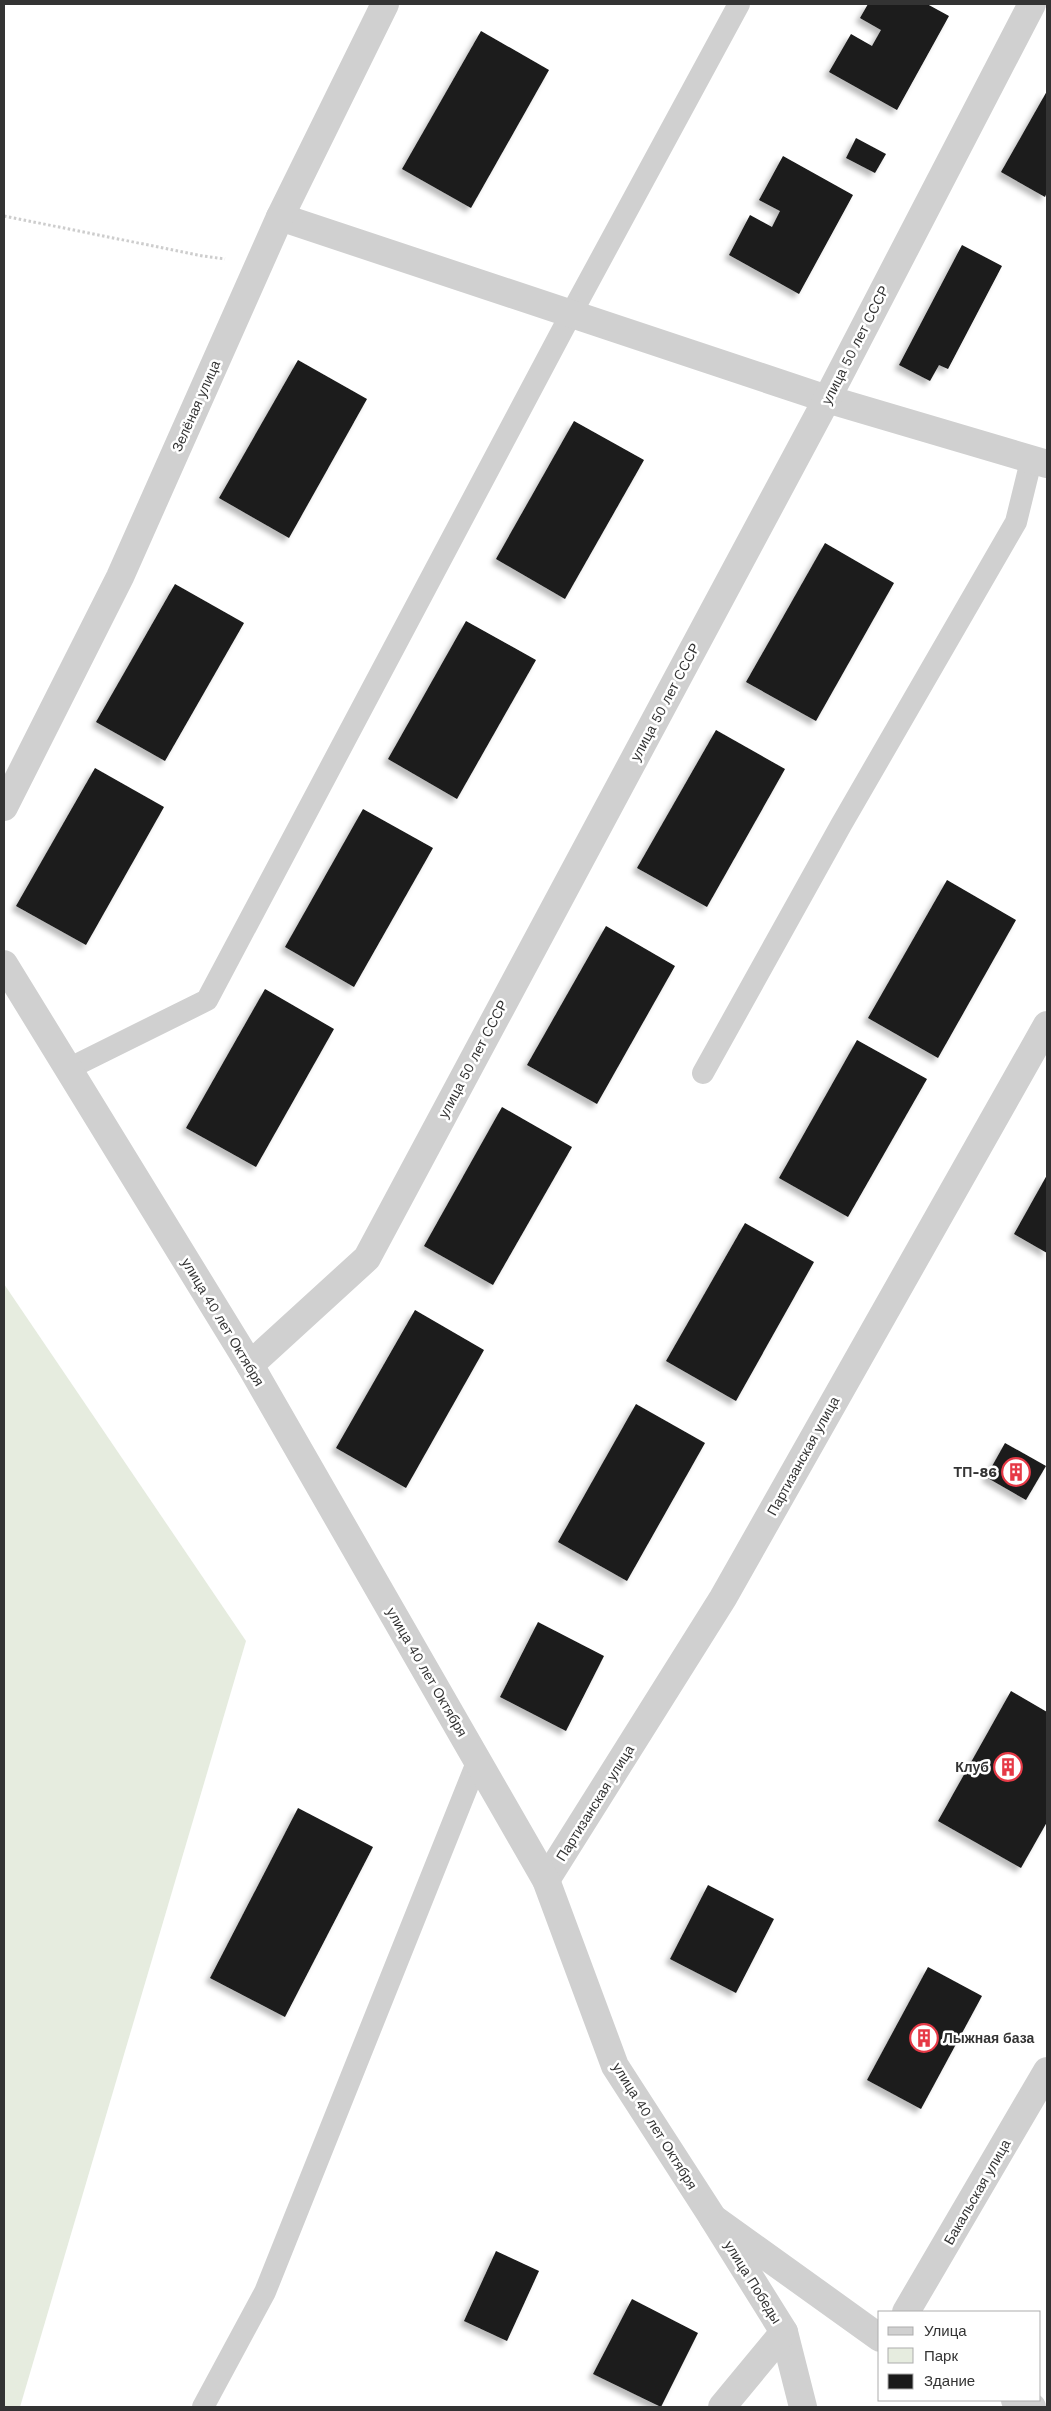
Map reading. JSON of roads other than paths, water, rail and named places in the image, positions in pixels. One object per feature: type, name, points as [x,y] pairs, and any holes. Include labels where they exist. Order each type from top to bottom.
[{"type":"street","name":"Зелёная улица","points":[[4,807],[120,577],[280,218],[385,4]]},
{"type":"street","name":"улица 50 лет СССР","points":[[250,1365],[367,1258],[827,399],[1032,4]]},
{"type":"street","points":[[280,218],[827,399],[1039,462]]},
{"type":"street","name":"улица 40 лет Октября","points":[[4,964],[250,1365],[546,1880],[615,2066],[713,2218],[878,2337]]},
{"type":"street","name":"Партизанская улица","points":[[546,1880],[723,1598],[1047,1024]]},
{"type":"street","name":"Бакальская улица","points":[[907,2311],[1047,2071]]},
{"type":"street","name":"улица Победы","points":[[713,2218],[784,2332],[803,2407]]},
{"type":"street","points":[[722,2407],[784,2332]]},
{"type":"street","points":[[1017,2401],[1032,2407]]},
{"type":"lane","points":[[68,1069],[207,1000],[571,314],[738,4]]},
{"type":"lane","points":[[703,1073],[841,825],[1016,522],[1039,462]]},
{"type":"lane","points":[[203,2407],[265,2292],[478,1760]]},
{"type":"place","name":"ТП-86","points":[[1016,1472]]},
{"type":"place","name":"Клуб","points":[[1008,1767]]},
{"type":"place","name":"Лыжная база","points":[[924,2038]]}]
